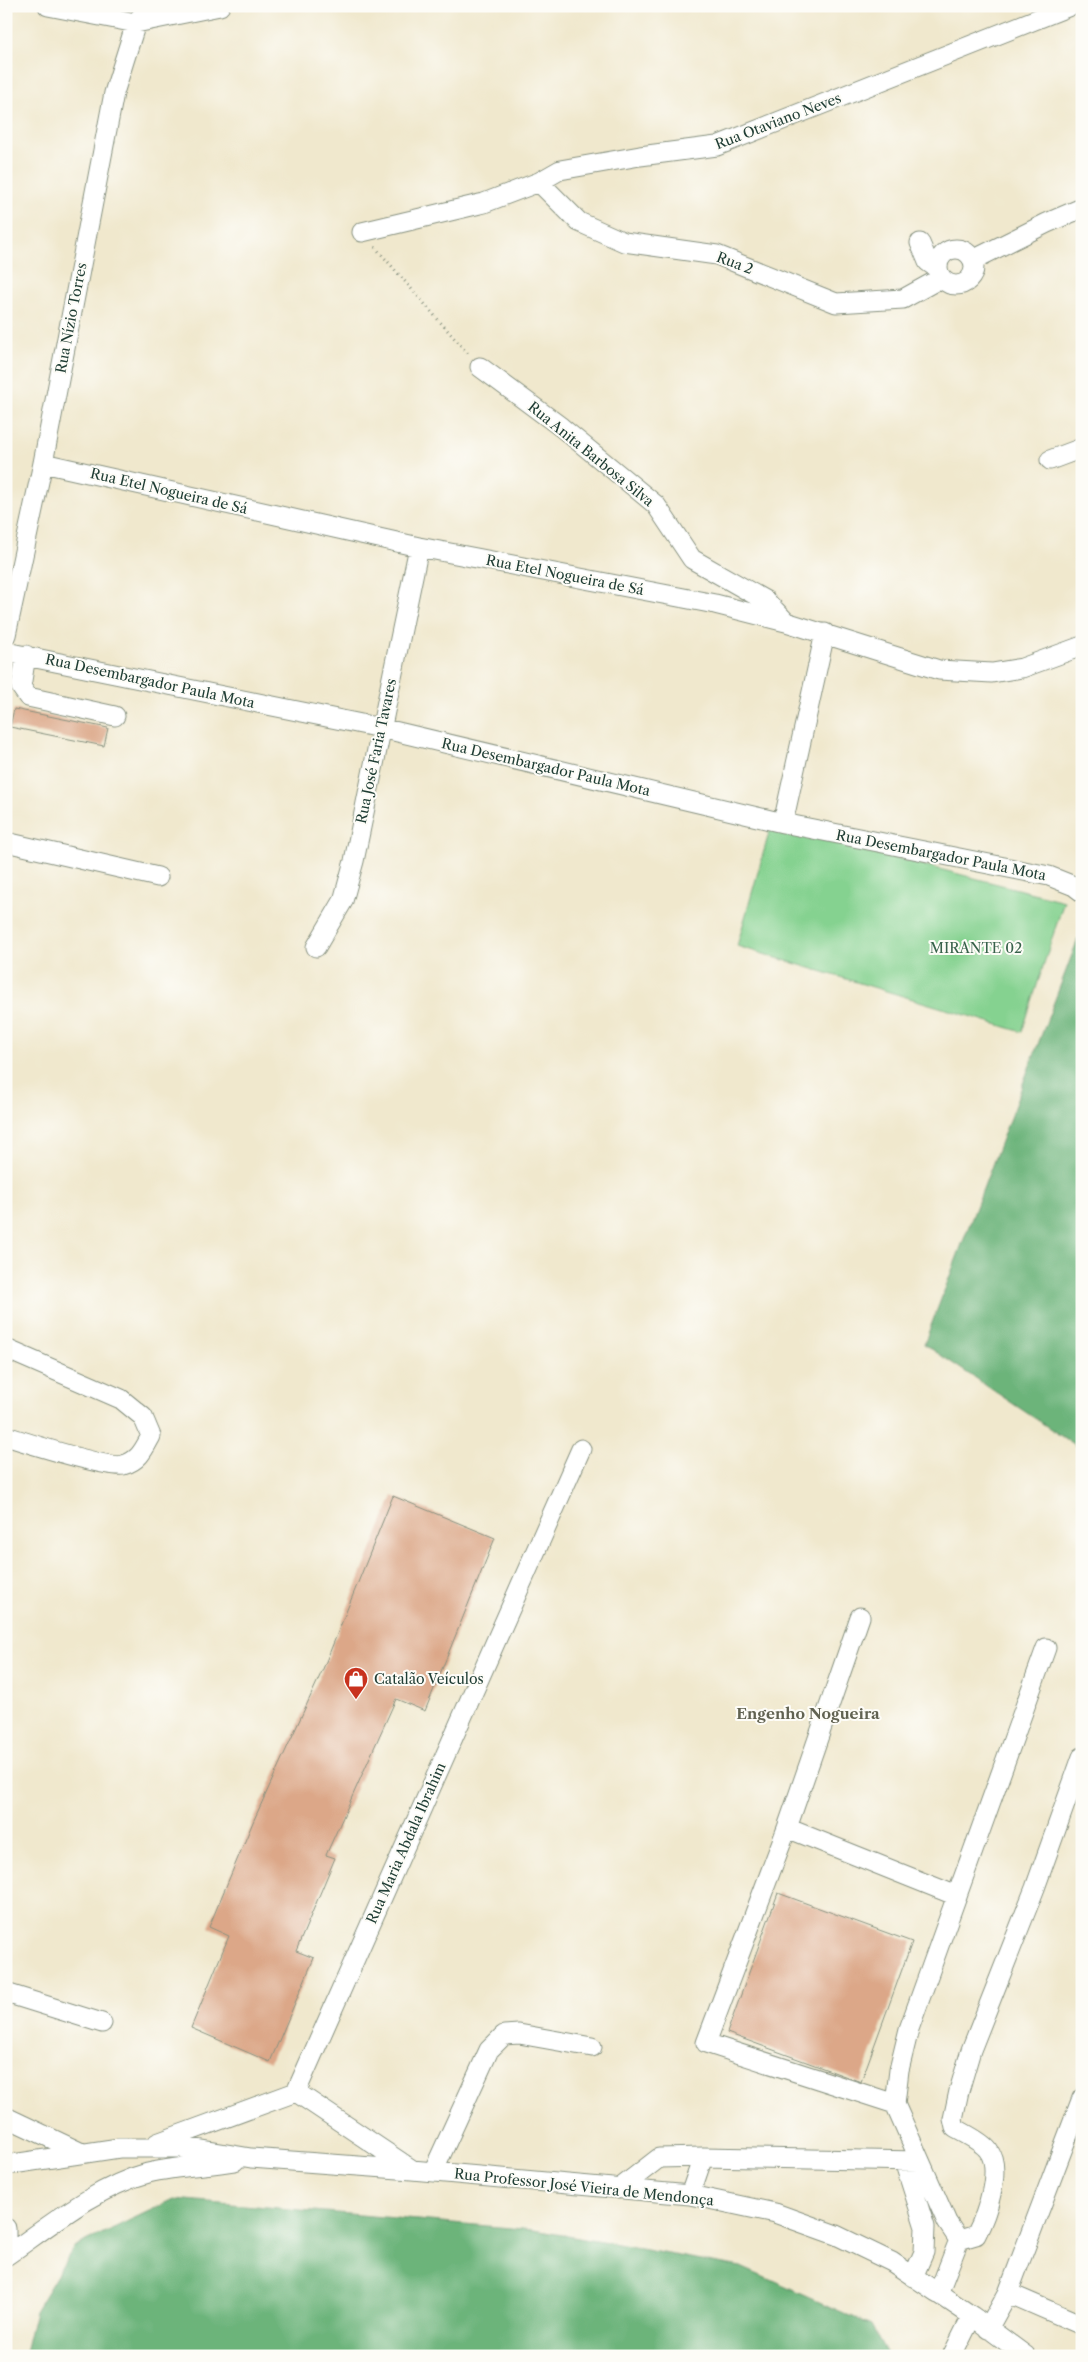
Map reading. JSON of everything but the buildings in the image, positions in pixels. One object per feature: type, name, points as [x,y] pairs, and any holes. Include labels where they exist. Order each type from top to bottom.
[{"type":"street","points":[[48,6],[136,24],[220,6]]},
{"type":"street","name":"Rua Nízio Torres","points":[[6,635],[43,463],[114,93],[136,24],[149,6]]},
{"type":"street","name":"Rua Otaviano Neves","points":[[362,232],[484,203],[539,182],[560,170],[640,156],[717,146],[1070,6]]},
{"type":"street","name":"Rua 2","points":[[539,182],[579,222],[624,242],[717,255],[836,302],[903,299],[940,274]]},
{"type":"street","points":[[973,260],[1046,223],[1082,208]]},
{"type":"street","points":[[920,243],[928,262],[940,274],[951,285],[962,284],[971,276],[974,265],[973,260],[965,251],[960,249],[948,250],[940,258],[940,274]]},
{"type":"street","name":"Rua Anita Barbosa Silva","points":[[480,367],[561,427],[656,505],[692,559],[766,601],[786,622]]},
{"type":"street","points":[[1050,460],[1082,448]]},
{"type":"street","name":"Rua Etel Nogueira de Sá","points":[[43,463],[419,547],[715,604],[826,633],[939,670],[992,673],[1022,668],[1082,646]]},
{"type":"street","name":"Rua José Faria Tavares","points":[[316,947],[343,901],[354,861],[419,547]]},
{"type":"street","points":[[783,823],[826,633]]},
{"type":"street","name":"Rua Desembargador Paula Mota","points":[[6,652],[381,728],[783,823],[1049,876],[1074,886],[1082,892]]},
{"type":"street","points":[[26,655],[21,683],[24,693],[33,699],[115,716]]},
{"type":"street","points":[[6,842],[158,877]]},
{"type":"street","points":[[6,1348],[121,1399],[143,1417],[151,1436],[141,1456],[122,1466],[83,1458],[6,1436]]},
{"type":"street","name":"Rua Maria Abdala Ibrahim","points":[[296,2092],[581,1449]]},
{"type":"street","points":[[860,1617],[787,1828],[706,2043],[894,2104]]},
{"type":"street","points":[[913,2277],[924,2252],[925,2227],[912,2161],[894,2104],[899,2070],[909,2029],[1046,1648]]},
{"type":"street","points":[[959,2240],[976,2235],[985,2217],[993,2180],[994,2162],[988,2149],[955,2128],[953,2118],[959,2091],[971,2050],[1036,1888],[1082,1757]]},
{"type":"street","points":[[787,1828],[957,1896]]},
{"type":"street","points":[[6,1993],[102,2023]]},
{"type":"street","points":[[433,2172],[489,2050],[504,2035],[519,2034],[592,2047]]},
{"type":"street","points":[[147,2147],[296,2092],[412,2170]]},
{"type":"street","points":[[988,2329],[1008,2293],[1082,2098]]},
{"type":"street","points":[[6,2117],[82,2153]]},
{"type":"street","name":"Rua Professor José Vieira de Mendonça","points":[[6,2165],[82,2153],[147,2147],[191,2148],[251,2158],[412,2170],[690,2195],[775,2214],[836,2235],[892,2262],[972,2316],[1026,2356]]},
{"type":"street","points":[[619,2188],[659,2158],[703,2157],[912,2161]]},
{"type":"street","points":[[690,2195],[703,2157]]},
{"type":"street","name":"Rua Professor José Vieira de Mendonça","points":[[6,2256],[92,2199],[145,2174],[171,2168],[251,2158]]},
{"type":"street","points":[[912,2161],[959,2240]]},
{"type":"street","points":[[6,2228],[6,2243]]},
{"type":"street","points":[[938,2294],[959,2240]]},
{"type":"street","points":[[1008,2293],[1082,2325]]},
{"type":"street","points":[[952,2356],[972,2316]]},
{"type":"path","points":[[362,232],[480,367]]},
{"type":"green space","name":"MIRANTE 02","points":[[771,826],[1064,901],[1022,1032],[737,946]]},
{"type":"green space","points":[[1078,939],[1082,943],[1082,1450],[924,1344]]},
{"type":"green space","points":[[174,2199],[534,2230],[741,2267],[871,2325],[888,2356],[24,2356],[35,2311],[74,2247]]},
{"type":"place","name":"Catalão Veículos","points":[[356,1700]]},
{"type":"district","name":"Engenho Nogueira","points":[[808,1713]]}]
